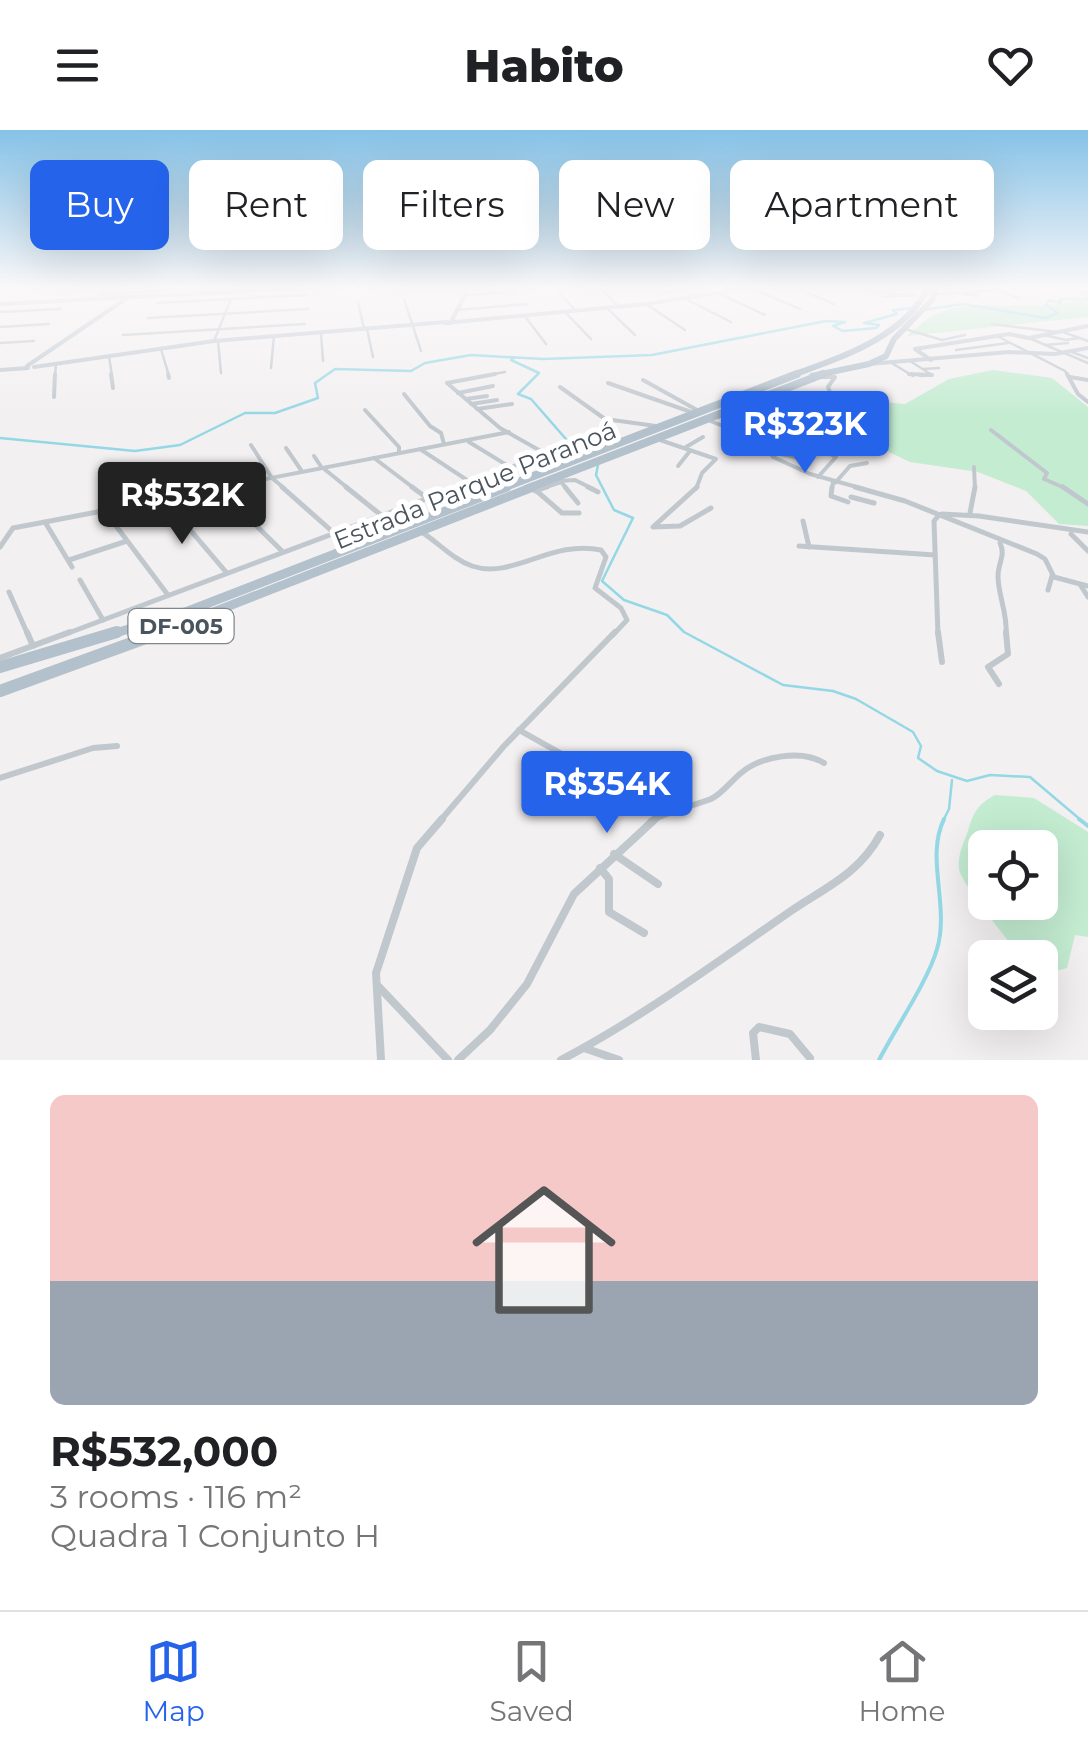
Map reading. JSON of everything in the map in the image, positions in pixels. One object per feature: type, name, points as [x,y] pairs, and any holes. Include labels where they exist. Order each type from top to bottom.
[{"type":"main road","name":"Estrada Parque Paranoá","points":[[0,668],[188,611],[534,489],[735,398],[867,345],[888,330]]},
{"type":"main road","name":"Estrada Parque Paranoá","points":[[0,691],[98,658],[359,549],[406,525],[427,528],[483,496],[590,454],[650,436],[660,427],[744,403],[813,376],[890,358],[903,330]]},
{"type":"main road","points":[[867,345],[881,346],[890,358]]},
{"type":"main road","points":[[840,357],[834,361],[836,364],[855,366]]},
{"type":"main road","points":[[735,398],[744,403]]},
{"type":"main road","points":[[483,496],[492,496],[493,503]]},
{"type":"street","points":[[32,366],[81,330]]},
{"type":"street","points":[[123,335],[197,330]]},
{"type":"street","points":[[219,330],[220,372]]},
{"type":"street","points":[[2,370],[216,341],[344,330]]},
{"type":"street","points":[[365,330],[373,357]]},
{"type":"street","points":[[415,330],[422,351]]},
{"type":"street","points":[[535,330],[546,344]]},
{"type":"street","points":[[583,330],[591,339]]},
{"type":"street","points":[[630,330],[635,335]]},
{"type":"street","points":[[912,330],[942,340],[965,335]]},
{"type":"street","points":[[1048,330],[1066,342],[1078,338]]},
{"type":"street","points":[[1042,345],[1072,330]]},
{"type":"street","points":[[321,332],[323,361]]},
{"type":"street","points":[[271,368],[274,336]]},
{"type":"street","points":[[997,336],[1070,378],[1088,380]]},
{"type":"street","points":[[931,360],[915,349],[997,336],[1058,336],[1078,338],[1088,344]]},
{"type":"street","points":[[1029,338],[1088,360]]},
{"type":"street","points":[[0,343],[34,340]]},
{"type":"street","points":[[956,350],[1010,342]]},
{"type":"street","points":[[944,343],[967,358]]},
{"type":"street","points":[[890,358],[910,361],[1062,353],[1088,344]]},
{"type":"street","points":[[161,349],[169,378]]},
{"type":"street","points":[[1070,351],[1088,360]]},
{"type":"street","points":[[109,356],[112,388]]},
{"type":"street","points":[[890,358],[924,356]]},
{"type":"street","points":[[890,358],[915,378],[932,375],[940,368],[941,360]]},
{"type":"street","points":[[910,361],[932,375]]},
{"type":"street","points":[[54,364],[54,397]]},
{"type":"street","points":[[923,369],[940,368]]},
{"type":"street","points":[[0,658],[546,454],[478,410],[448,382],[505,372]]},
{"type":"street","points":[[813,376],[833,376],[828,387],[830,394],[849,393]]},
{"type":"street","points":[[1070,378],[1078,394],[1088,402]]},
{"type":"street","points":[[643,380],[700,414],[766,443],[775,455],[818,478],[899,499],[1041,556],[1052,576],[1084,586],[1088,597]]},
{"type":"street","points":[[608,383],[651,401],[700,414]]},
{"type":"street","points":[[458,393],[494,386]]},
{"type":"street","points":[[560,387],[605,420],[660,427]]},
{"type":"street","points":[[404,394],[430,426],[441,433],[444,444]]},
{"type":"street","points":[[466,400],[487,396]]},
{"type":"street","points":[[471,404],[497,400]]},
{"type":"street","points":[[478,410],[512,404]]},
{"type":"street","points":[[365,410],[400,448],[399,453]]},
{"type":"street","points":[[991,430],[1047,473],[1044,479],[1058,483],[1088,504]]},
{"type":"street","points":[[0,547],[13,528],[509,432]]},
{"type":"street","points":[[650,436],[716,461],[702,473],[696,490],[653,527],[680,526],[711,508]]},
{"type":"street","points":[[683,448],[703,437]]},
{"type":"street","points":[[466,440],[510,467]]},
{"type":"street","points":[[818,443],[817,450],[836,458],[818,478]]},
{"type":"street","points":[[251,445],[272,478],[334,533]]},
{"type":"street","points":[[775,455],[790,446]]},
{"type":"street","points":[[286,448],[304,472]]},
{"type":"street","points":[[420,449],[470,482]]},
{"type":"street","points":[[775,455],[808,460],[812,450]]},
{"type":"street","points":[[678,466],[690,451]]},
{"type":"street","points":[[314,456],[322,468],[381,515]]},
{"type":"street","points":[[374,458],[426,498]]},
{"type":"street","points":[[866,463],[850,466],[834,482],[831,496],[874,503]]},
{"type":"street","points":[[970,513],[977,479],[974,467]]},
{"type":"street","points":[[534,489],[574,480],[598,492]]},
{"type":"street","points":[[559,481],[578,503]]},
{"type":"street","points":[[218,488],[283,552]]},
{"type":"street","points":[[534,489],[564,514],[580,513]]},
{"type":"street","points":[[163,498],[227,573]]},
{"type":"street","points":[[381,1060],[379,958],[416,848],[519,730],[624,626],[624,612],[596,588],[605,555],[594,548],[569,546],[488,570],[458,560],[427,528],[400,508]]},
{"type":"street","points":[[400,508],[408,516],[406,525]]},
{"type":"street","points":[[104,510],[168,596]]},
{"type":"street","points":[[942,662],[935,612],[934,521],[939,515],[970,513],[1068,532],[1088,532]]},
{"type":"street","points":[[804,521],[810,546]]},
{"type":"street","points":[[45,522],[70,563],[128,540]]},
{"type":"street","points":[[1068,532],[1088,551]]},
{"type":"street","points":[[998,540],[1004,550],[996,571],[1008,620],[1003,640],[1008,654],[988,668],[999,684]]},
{"type":"street","points":[[800,546],[935,555]]},
{"type":"street","points":[[1048,590],[1052,576]]},
{"type":"street","points":[[80,580],[103,620]]},
{"type":"street","points":[[9,592],[34,646]]},
{"type":"street","points":[[519,730],[594,772]]},
{"type":"street","points":[[0,778],[83,750],[117,746]]},
{"type":"street","points":[[458,1060],[518,996],[541,959],[563,910],[614,854],[660,814],[714,798],[755,764],[773,758],[812,756],[824,764]]},
{"type":"street","points":[[561,1060],[749,945],[789,912],[847,880],[872,852],[880,835]]},
{"type":"street","points":[[614,854],[658,884]]},
{"type":"street","points":[[600,868],[609,879],[609,912],[644,933]]},
{"type":"street","points":[[377,985],[448,1060]]},
{"type":"street","points":[[756,1060],[753,1033],[759,1026],[770,1026],[799,1039],[810,1058]]},
{"type":"street","points":[[584,1048],[619,1060]]},
{"type":"green space","points":[[914,330],[960,330],[907,336]]},
{"type":"green space","points":[[993,370],[1052,378],[1088,407],[1088,526],[1059,524],[1026,491],[978,472],[910,462],[826,422],[844,399],[905,404],[949,379]]},
{"type":"green space","points":[[995,795],[1034,798],[1088,832],[1088,937],[1075,935],[1067,968],[1058,970],[1058,940],[1008,940],[993,920],[1058,920],[1058,830],[968,830],[977,810]]},
{"type":"green space","points":[[968,830],[968,886],[959,869]]},
{"type":"waterway","points":[[0,438],[135,451],[180,445],[245,413],[275,413],[318,398],[315,383],[335,369],[411,371],[425,363],[471,355],[543,359],[652,355],[778,330]]},
{"type":"waterway","points":[[842,330],[850,330]]},
{"type":"waterway","points":[[514,358],[511,360],[539,373],[518,394],[531,399],[579,454]]},
{"type":"waterway","points":[[598,465],[596,475],[614,510],[633,518],[602,581],[624,600],[667,615],[684,632],[783,685],[833,691],[856,699],[913,732],[921,746],[918,758],[937,771],[967,781],[990,775],[1030,777],[1082,821]]},
{"type":"waterway","points":[[944,819],[952,780]]},
{"type":"waterway","points":[[879,1060],[919,990],[937,949],[941,916],[937,850],[944,819]]},
{"type":"waterway","points":[[1079,819],[1088,826]]}]
